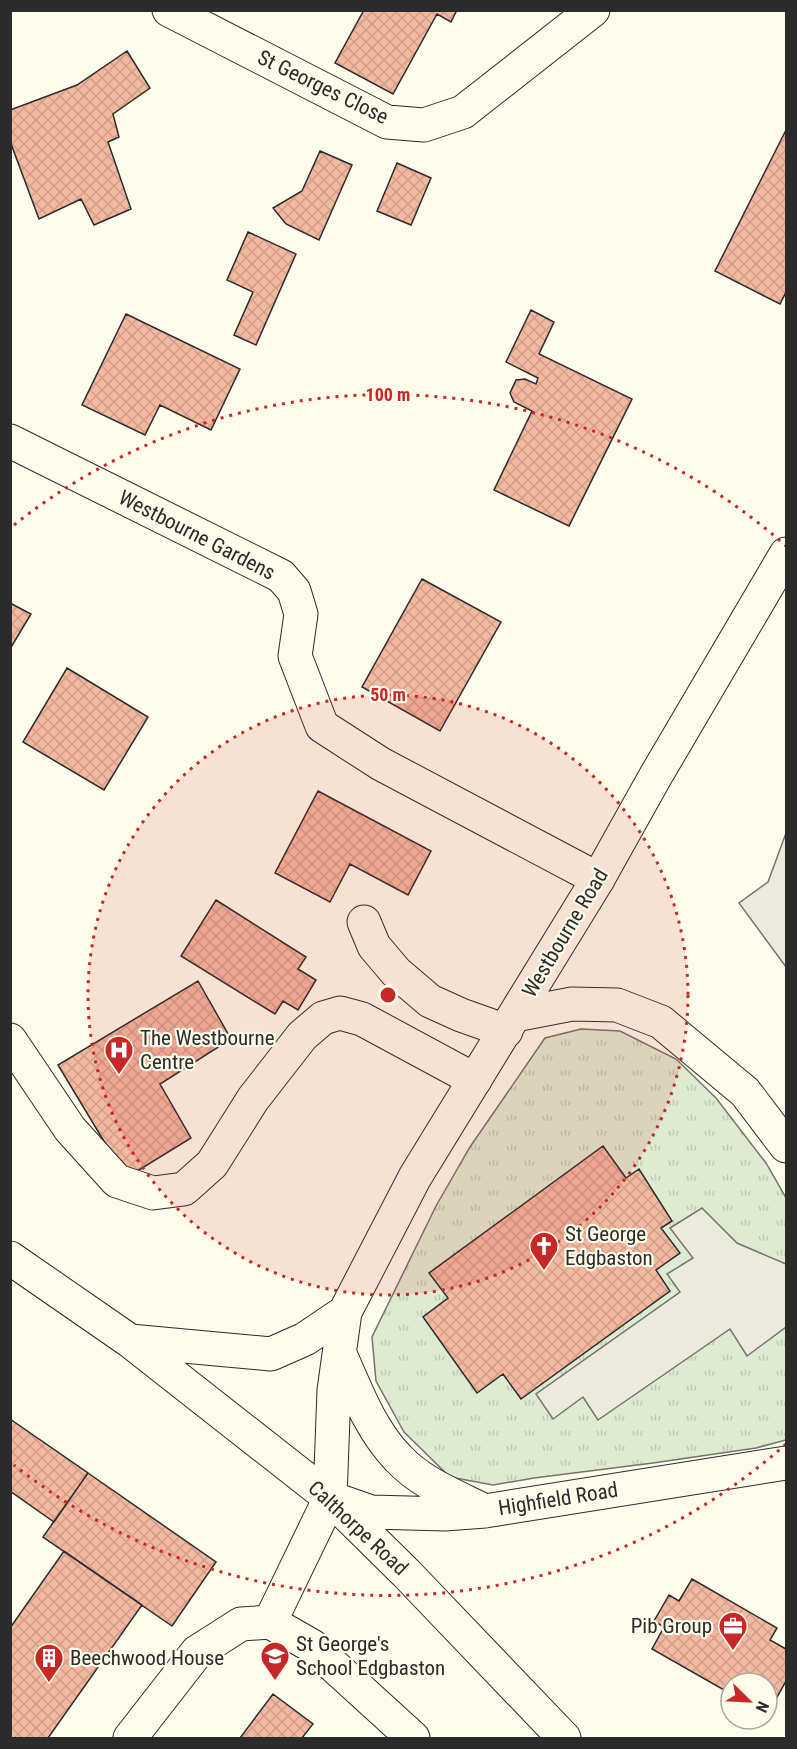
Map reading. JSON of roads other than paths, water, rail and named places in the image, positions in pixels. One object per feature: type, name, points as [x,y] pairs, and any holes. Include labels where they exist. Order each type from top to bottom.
[{"type":"main road","name":"St Georges Close","points":[[169,10],[387,122],[424,125],[463,112],[593,10]]},
{"type":"main road","name":"Westbourne Gardens","points":[[10,441],[281,576],[294,591],[301,614],[295,656],[322,726],[381,764],[598,879]]},
{"type":"main road","name":"Westbourne Road","points":[[345,1312],[415,1178],[598,879],[655,777],[786,555]]},
{"type":"main road","points":[[364,922],[374,946],[396,972],[430,1001],[461,1015],[510,1023],[572,1004],[617,1005],[661,1022],[745,1092],[786,1146]]},
{"type":"main road","points":[[10,1040],[70,1130],[117,1181],[153,1193],[184,1189],[212,1164],[253,1099],[302,1036],[323,1018],[340,1013],[362,1018],[475,1080]]},
{"type":"main road","name":"Calthorpe Road","points":[[10,1258],[130,1341],[330,1498],[407,1574],[564,1738]]},
{"type":"main road","points":[[130,1341],[271,1354],[305,1339],[345,1312]]},
{"type":"main road","points":[[270,1622],[330,1498],[334,1390],[345,1312]]},
{"type":"main road","points":[[340,1354],[362,1404],[379,1434],[399,1460],[430,1483],[485,1511]]},
{"type":"main road","name":"Highfield Road","points":[[330,1498],[372,1512],[444,1514],[485,1511],[783,1462]]},
{"type":"main road","points":[[130,1738],[196,1652],[242,1624],[270,1622],[312,1646],[413,1738]]},
{"type":"place","name":"The Westbourne Centre","points":[[119,1076]]},
{"type":"place","name":"St George Edgbaston","points":[[544,1272]]},
{"type":"place","name":"Pib Group","points":[[733,1652]]},
{"type":"place","name":"St George's School Edgbaston","points":[[275,1682]]},
{"type":"place","name":"Beechwood House","points":[[49,1684]]}]
